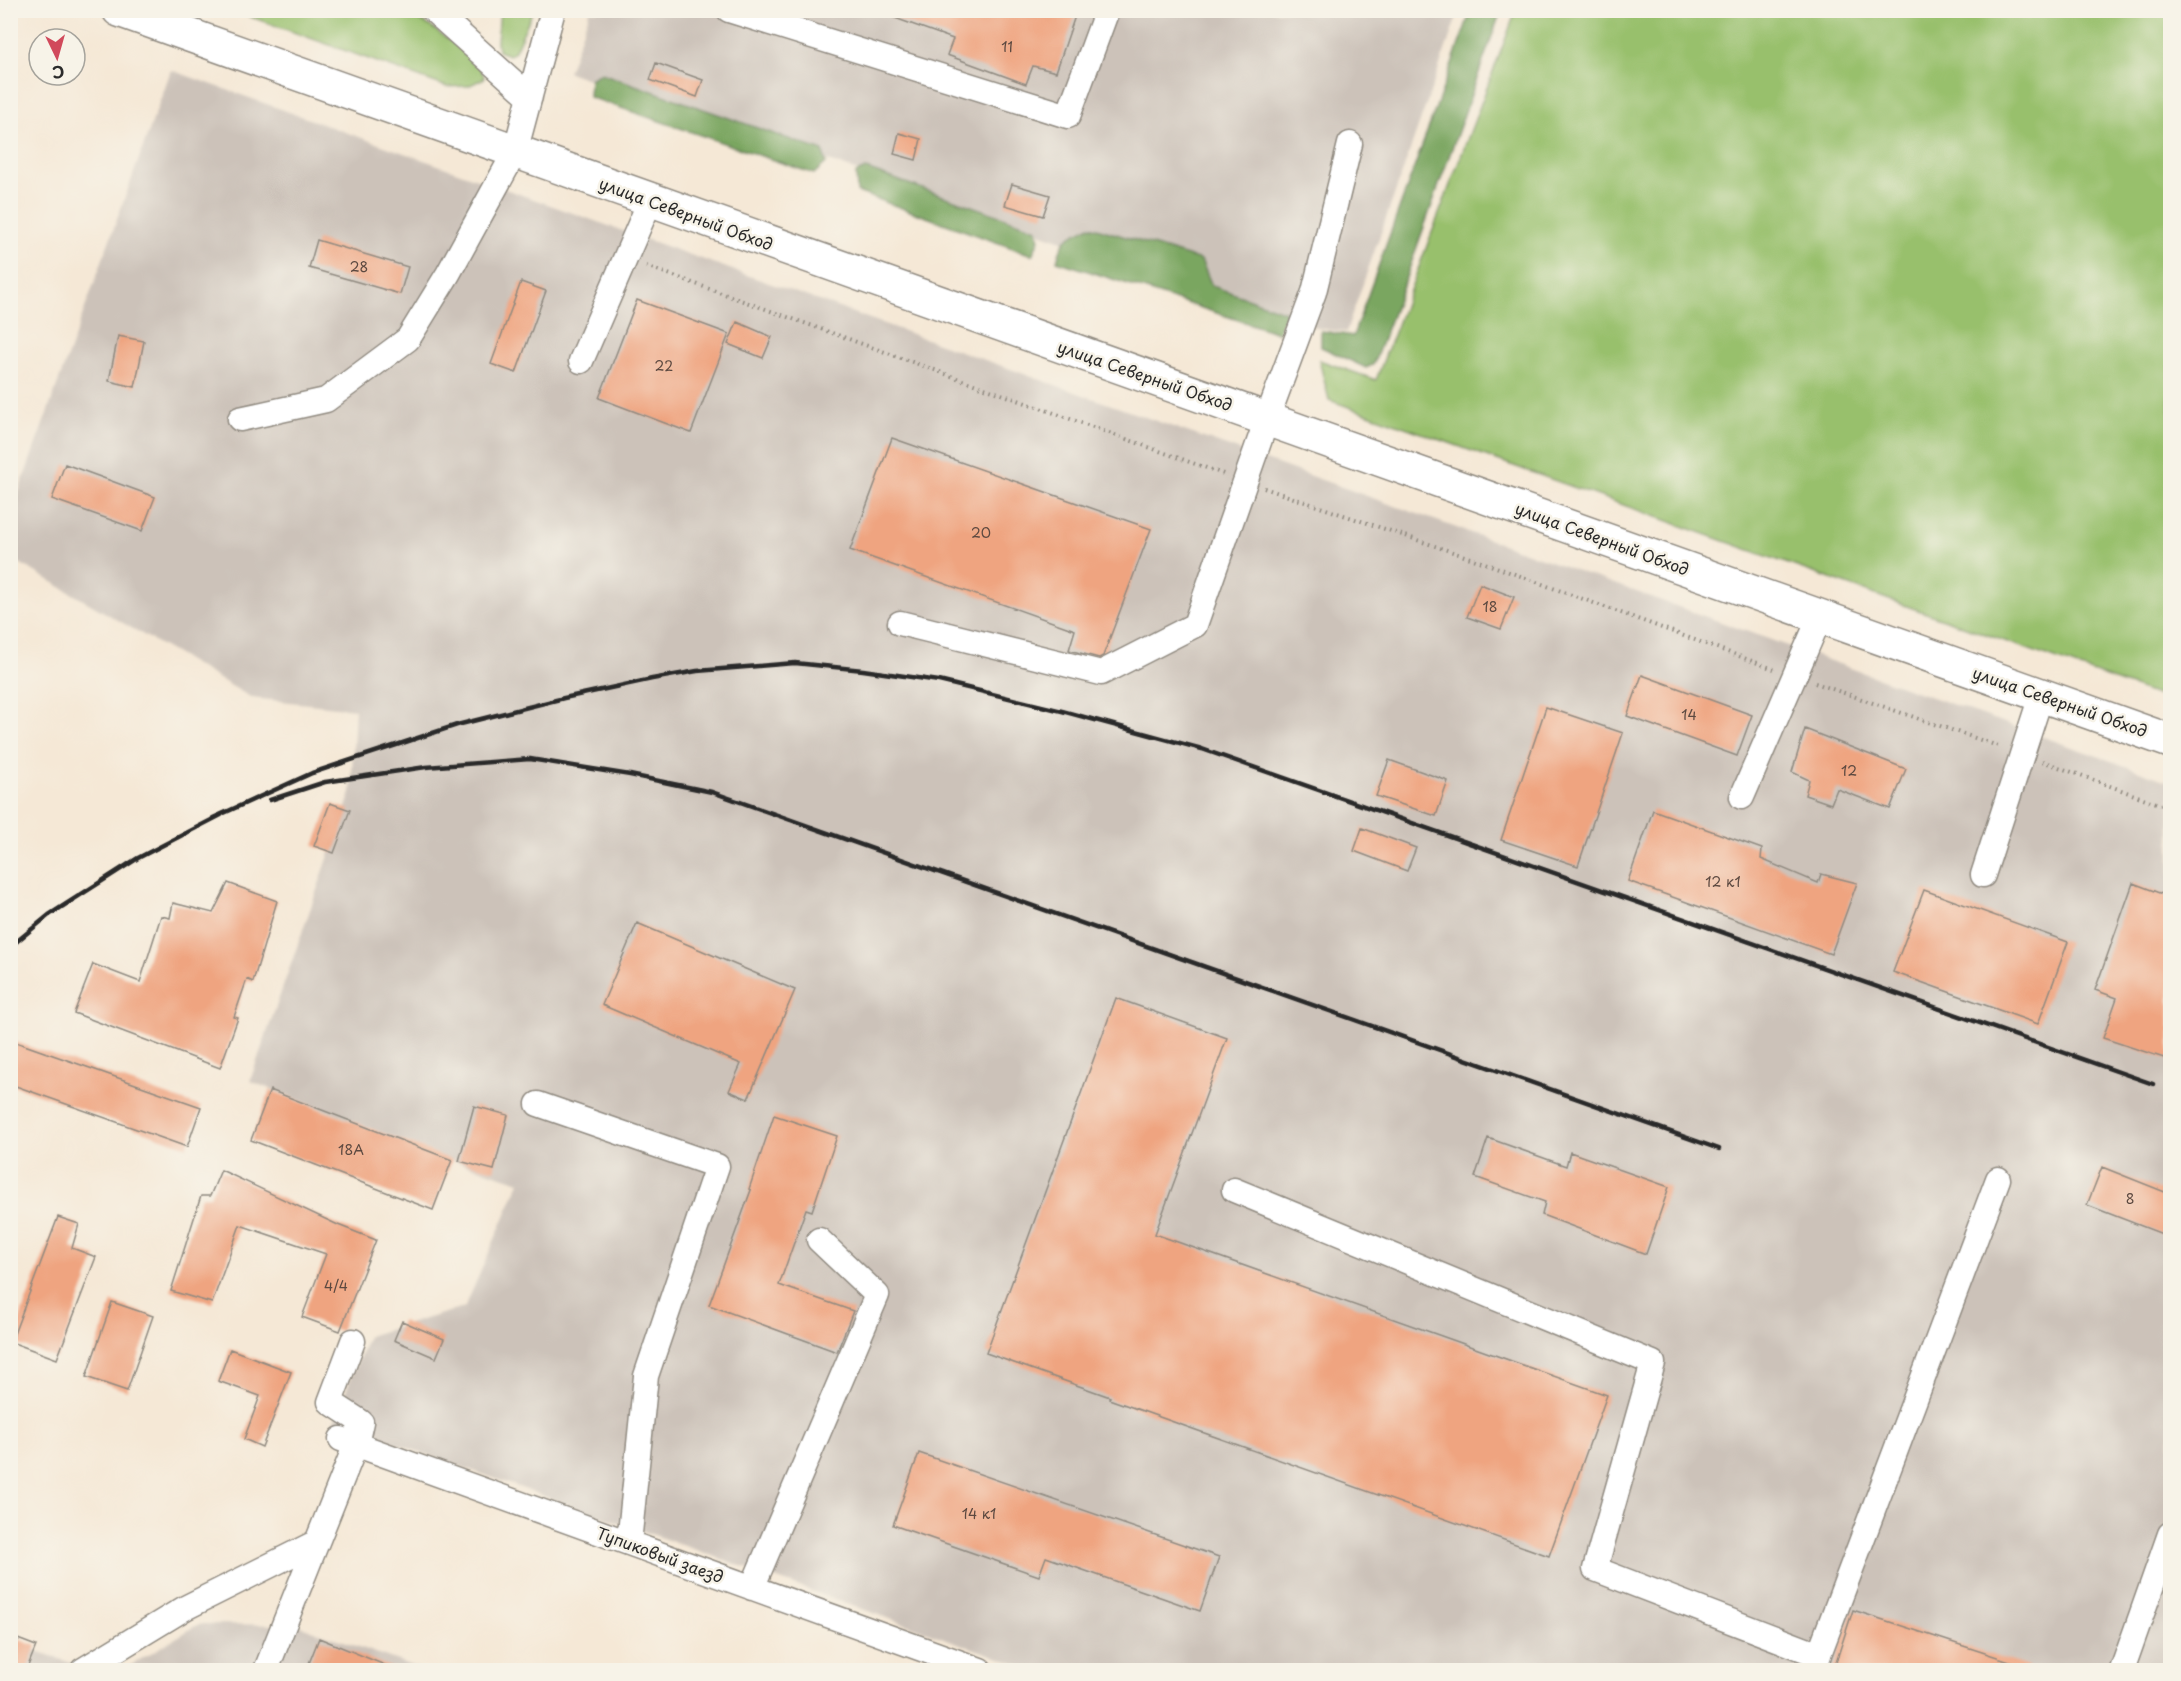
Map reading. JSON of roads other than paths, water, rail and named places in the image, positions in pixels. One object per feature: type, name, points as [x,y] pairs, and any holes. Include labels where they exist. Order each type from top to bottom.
[{"type":"highway","name":"улица Северный Обход","points":[[119,10],[2170,741]]},
{"type":"street","points":[[433,10],[530,97]]},
{"type":"street","points":[[240,419],[326,400],[408,339],[448,274],[515,152],[553,10]]},
{"type":"street","points":[[729,10],[1068,116],[1107,10]]},
{"type":"street","points":[[900,623],[1101,674],[1195,625],[1314,292],[1350,144]]},
{"type":"street","points":[[581,361],[650,201]]},
{"type":"street","points":[[1742,797],[1820,617]]},
{"type":"street","points":[[1983,875],[2041,696]]},
{"type":"street","points":[[538,1104],[717,1166],[646,1376],[629,1543]]},
{"type":"street","points":[[1234,1190],[1653,1363],[1595,1569],[1816,1663],[1998,1179]]},
{"type":"street","points":[[752,1588],[877,1295],[819,1240]]},
{"type":"street","points":[[266,1671],[317,1542],[348,1441],[362,1422],[330,1402],[352,1341]]},
{"type":"street","name":"Тупиковый заезд","points":[[348,1441],[980,1671]]},
{"type":"street","points":[[2122,1671],[2170,1534]]},
{"type":"street","points":[[83,1671],[185,1608],[317,1542]]},
{"type":"railway","points":[[213,818],[312,773],[457,725],[564,698],[697,671],[795,663],[863,670],[939,681],[1202,749],[2153,1084]]},
{"type":"railway","points":[[270,800],[325,782],[426,767],[530,759],[630,775],[712,792],[1719,1149]]},
{"type":"railway","points":[[10,947],[49,915],[138,858],[221,815]]}]
